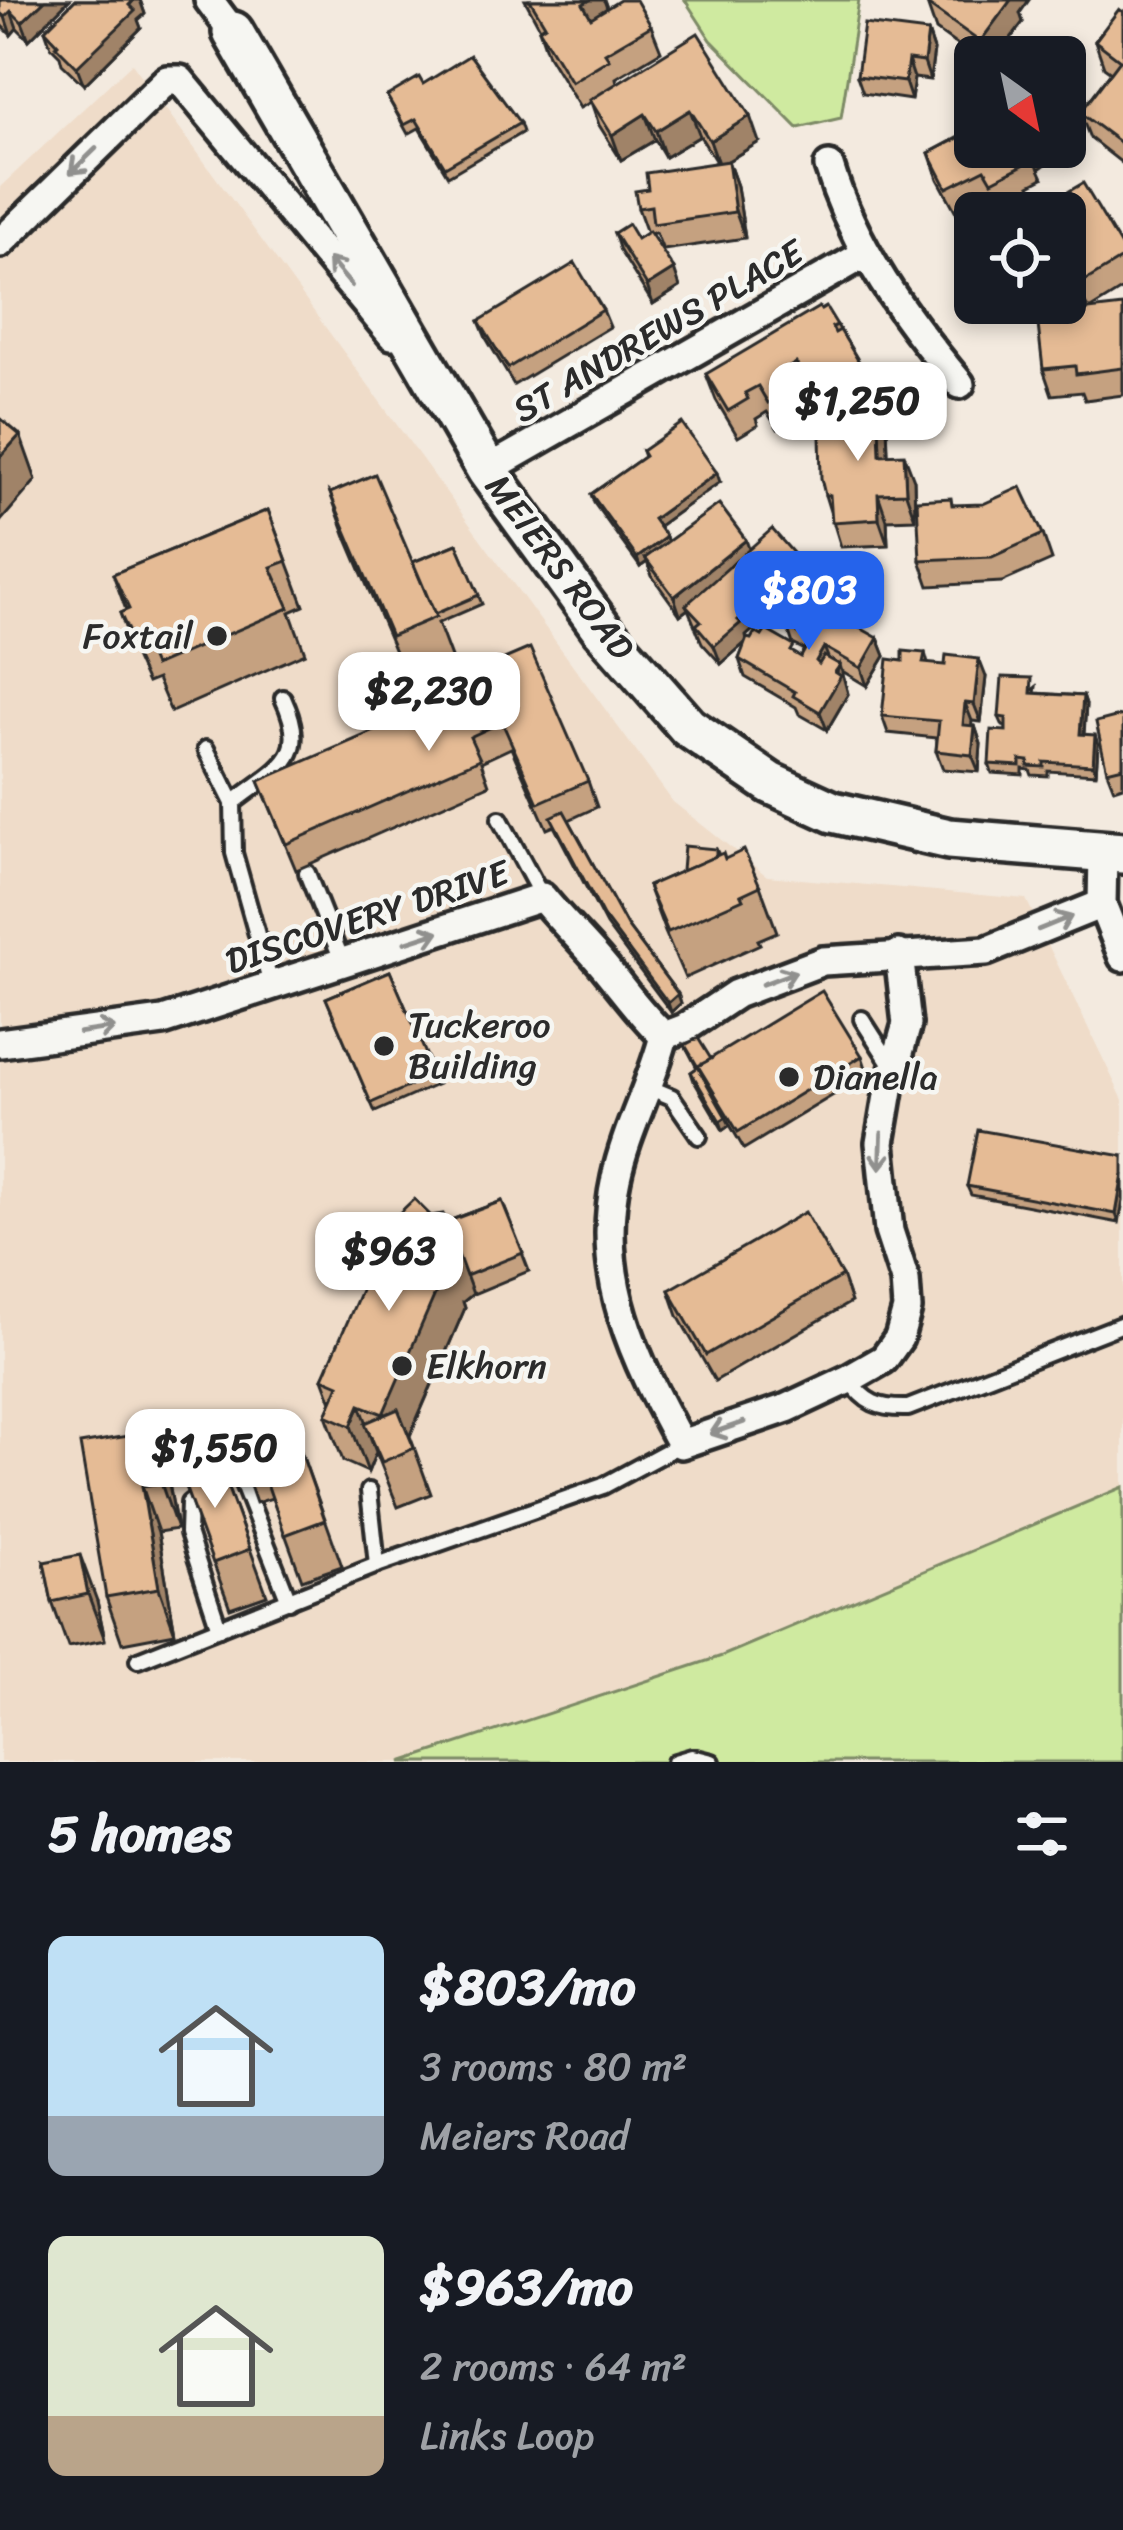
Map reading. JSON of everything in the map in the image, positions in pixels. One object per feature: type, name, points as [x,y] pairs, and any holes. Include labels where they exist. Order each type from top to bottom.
[{"type":"street","name":"MEIERS ROAD","points":[[221,16],[487,470],[602,629],[688,727],[770,783],[832,812],[950,839],[1113,854]]},
{"type":"street","points":[[0,243],[167,80],[180,80],[442,394]]},
{"type":"street","points":[[829,166],[844,215],[866,254],[925,342],[960,384]]},
{"type":"street","name":"ST ANDREWS PLACE","points":[[487,470],[866,254]]},
{"type":"street","points":[[1113,854],[1102,904],[1123,956]]},
{"type":"street","name":"DISCOVERY DRIVE","points":[[0,1043],[163,1021],[542,897],[664,1036]]},
{"type":"street","points":[[898,954],[908,1024],[884,1113],[880,1172],[889,1231],[905,1280],[908,1309],[899,1338],[884,1359],[849,1379],[787,1408],[681,1444],[642,1370],[614,1290],[610,1234],[616,1176],[664,1036],[685,1028],[736,994],[823,961],[898,954],[986,951],[1102,904]]},
{"type":"lane","points":[[233,803],[291,755],[298,729],[283,698]]},
{"type":"lane","points":[[206,749],[233,803],[234,853],[272,988]]},
{"type":"lane","points":[[500,819],[542,897]]},
{"type":"lane","points":[[307,873],[344,963]]},
{"type":"lane","points":[[862,1019],[895,1070]]},
{"type":"lane","points":[[648,1088],[672,1097],[699,1136]]},
{"type":"lane","points":[[849,1379],[860,1397],[884,1409],[908,1408],[1123,1324]]},
{"type":"lane","points":[[138,1660],[377,1564],[603,1486],[681,1444]]},
{"type":"lane","points":[[219,1628],[188,1533],[189,1503],[219,1480],[278,1459]]},
{"type":"lane","points":[[239,1474],[289,1601]]},
{"type":"lane","points":[[369,1491],[377,1564]]},
{"type":"lane","points":[[675,1762],[692,1757],[712,1762]]},
{"type":"shaded area","points":[[132,63],[673,802],[767,876],[1026,899],[1123,1100],[1123,1487],[722,1656],[401,1762],[0,1762],[0,187]]},
{"type":"green space","points":[[685,0],[859,0],[841,118],[798,128],[711,40]]},
{"type":"green space","points":[[1123,1487],[1123,1762],[401,1762],[722,1656]]},
{"type":"building","points":[[0,0],[45,0],[22,22],[11,11],[5,17],[0,13]]},
{"type":"building","points":[[75,0],[134,0],[129,5],[135,11],[77,67],[45,30]]},
{"type":"building","points":[[530,0],[590,0],[583,4],[591,18],[620,0],[636,0],[651,26],[605,53],[609,59],[571,82],[539,29],[545,25]]},
{"type":"building","points":[[930,0],[1011,0],[984,36],[972,36],[927,4]]},
{"type":"building","points":[[1119,9],[1123,12],[1123,145],[1086,117],[1086,105],[1120,60],[1095,41]]},
{"type":"building","points":[[864,24],[928,32],[924,62],[908,60],[905,82],[857,76]]},
{"type":"building","points":[[698,33],[750,116],[710,141],[690,110],[656,131],[645,114],[612,135],[590,100]]},
{"type":"building","points":[[470,55],[520,123],[445,167],[416,119],[404,125],[387,96],[419,77],[423,84]]},
{"type":"building","points":[[954,140],[954,168],[1017,168],[992,181],[985,169],[947,188],[929,153]]},
{"type":"building","points":[[728,161],[735,212],[653,224],[651,206],[638,208],[635,191],[648,189],[646,173]]},
{"type":"building","points":[[1083,183],[1123,250],[1123,258],[1086,280],[1086,192],[1068,192]]},
{"type":"building","points":[[628,224],[637,239],[649,231],[674,269],[647,286],[614,233]]},
{"type":"building","points":[[575,263],[603,310],[508,368],[479,321]]},
{"type":"building","points":[[1123,306],[1123,368],[1076,374],[1075,366],[1043,369],[1038,324],[1086,324],[1086,310]]},
{"type":"building","points":[[826,307],[837,325],[832,327],[835,333],[840,330],[865,372],[819,400],[796,363],[779,373],[790,391],[768,403],[758,386],[728,411],[706,374]]},
{"type":"building","points":[[878,399],[880,455],[904,454],[906,493],[878,494],[879,519],[832,522],[830,495],[825,495],[821,478],[820,434],[826,434],[826,425],[843,424],[843,400]]},
{"type":"building","points":[[0,418],[20,435],[0,457]]},
{"type":"building","points":[[682,423],[717,473],[653,519],[666,537],[637,558],[591,494]]},
{"type":"building","points":[[375,474],[436,617],[391,636],[330,493]]},
{"type":"building","points":[[1021,487],[1043,534],[992,557],[920,560],[917,500],[951,498],[952,505],[983,504]]},
{"type":"building","points":[[719,504],[746,540],[674,597],[645,558]]},
{"type":"building","points":[[268,510],[287,561],[271,567],[289,608],[154,666],[140,634],[131,637],[120,613],[129,609],[113,574]]},
{"type":"building","points":[[772,529],[802,563],[714,646],[686,605]]},
{"type":"building","points":[[457,544],[479,595],[435,614],[413,562]]},
{"type":"building","points":[[804,596],[878,638],[861,668],[824,647],[816,661],[819,664],[824,656],[840,665],[835,672],[841,676],[820,712],[739,659],[747,638],[755,632],[762,636],[766,630],[794,646],[791,651],[801,657],[810,640],[787,626]]},
{"type":"building","points":[[530,648],[588,781],[538,803],[502,722],[470,737],[480,759],[286,844],[259,781],[455,696],[467,723],[498,709],[481,669]]},
{"type":"building","points":[[903,651],[925,653],[923,663],[945,665],[946,655],[979,659],[974,704],[965,703],[963,725],[975,726],[972,755],[936,751],[939,721],[882,716],[888,659],[903,661]]},
{"type":"building","points":[[1002,677],[1032,678],[1031,693],[1083,696],[1080,734],[1095,735],[1093,765],[1044,762],[1044,767],[1028,766],[1029,761],[1020,760],[1020,766],[989,764],[991,730],[1006,731],[1006,718],[999,717]]},
{"type":"building","points":[[1123,715],[1123,767],[1107,771],[1096,722]]},
{"type":"building","points":[[564,811],[627,926],[678,994],[668,1003],[603,916],[551,817]]},
{"type":"building","points":[[684,846],[716,849],[716,856],[682,871]]},
{"type":"building","points":[[744,850],[760,886],[741,895],[743,899],[668,932],[648,886],[723,853],[725,859]]},
{"type":"building","name":"Tuckeroo Building","points":[[390,971],[435,1075],[371,1103],[326,998]]},
{"type":"building","name":"Dianella","points":[[822,991],[862,1056],[738,1132],[698,1066]]},
{"type":"building","points":[[698,1038],[711,1059],[698,1066],[726,1117],[720,1121],[691,1072],[698,1067],[685,1045]]},
{"type":"building","points":[[978,1130],[1123,1156],[1116,1214],[967,1186]]},
{"type":"building","points":[[414,1199],[431,1216],[443,1214],[456,1248],[443,1260],[449,1262],[383,1414],[360,1405],[351,1426],[326,1415],[339,1385],[323,1378],[385,1235],[408,1245],[410,1237],[393,1219]]},
{"type":"building","points":[[502,1201],[523,1253],[466,1276],[446,1222]]},
{"type":"building","points":[[805,1212],[842,1276],[706,1355],[669,1290]]},
{"type":"building","points":[[398,1409],[414,1448],[382,1462],[365,1423]]},
{"type":"building","points":[[289,1418],[325,1520],[285,1535],[256,1452],[240,1458],[233,1437]]},
{"type":"building","points":[[152,1432],[161,1483],[142,1486],[159,1588],[106,1597],[80,1444]]},
{"type":"building","points":[[205,1461],[209,1471],[220,1467],[250,1549],[213,1563],[179,1470]]},
{"type":"building","points":[[80,1555],[88,1594],[52,1602],[44,1562]]},
{"type":"place","name":"Foxtail","points":[[217,636]]},
{"type":"place","name":"Tuckeroo Building","points":[[384,1046]]},
{"type":"place","name":"Dianella","points":[[789,1077]]},
{"type":"place","name":"Elkhorn","points":[[402,1366]]}]
